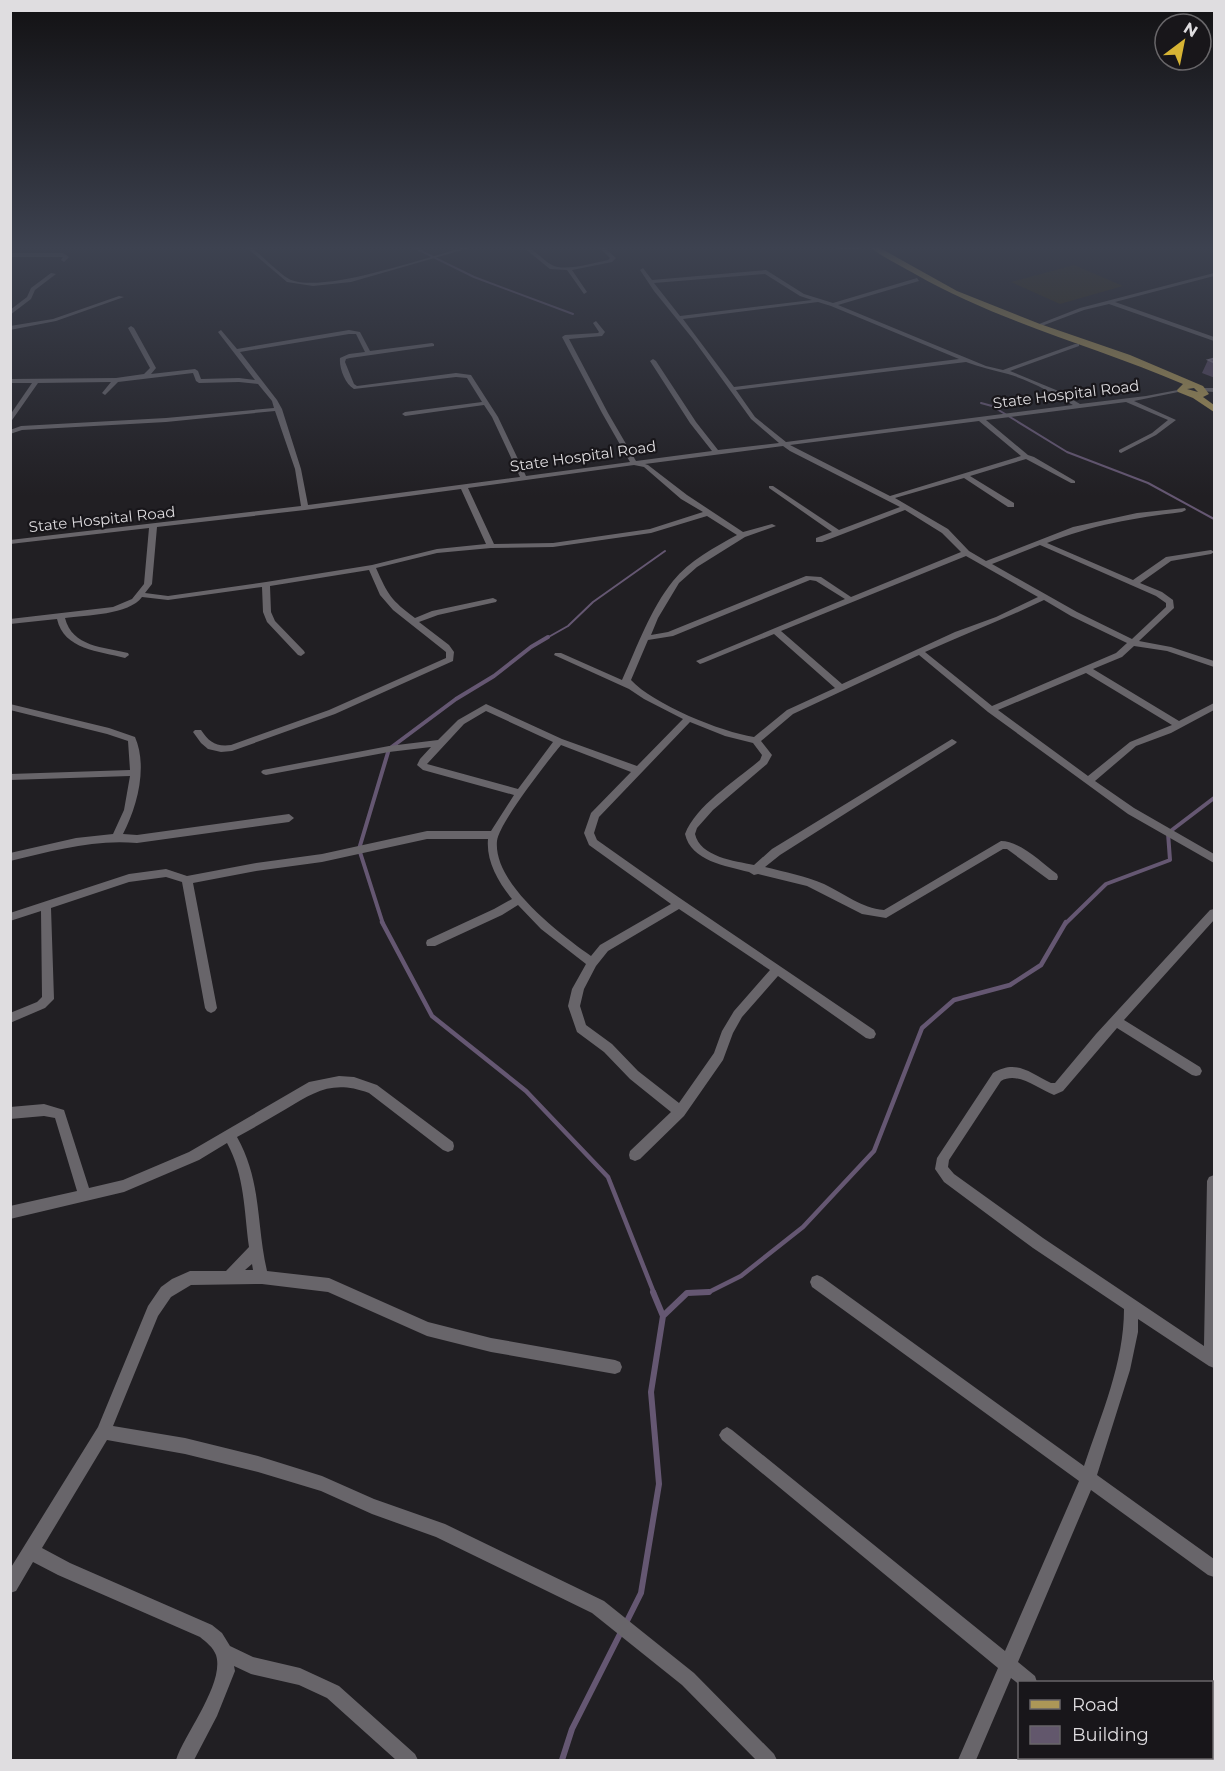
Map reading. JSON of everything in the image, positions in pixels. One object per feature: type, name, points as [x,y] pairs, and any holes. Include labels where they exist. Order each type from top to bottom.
[{"type":"main road","points":[[1039,331],[1139,368],[1185,390],[1206,392],[1215,401]]},
{"type":"main road","points":[[1050,331],[1127,357],[1185,390]]},
{"type":"main road","points":[[1206,392],[1215,409]]},
{"type":"street","points":[[133,331],[147,361],[153,368],[146,376]]},
{"type":"street","points":[[601,331],[600,335],[565,337],[634,463],[646,466],[708,513],[742,535]]},
{"type":"street","points":[[689,331],[753,418],[784,444],[809,460],[889,498],[945,531],[966,553],[1044,597],[1134,643],[1168,649],[1215,664]]},
{"type":"street","points":[[897,331],[984,367],[1005,371],[1054,391],[1078,406]]},
{"type":"street","points":[[1192,331],[1215,339]]},
{"type":"street","points":[[1199,333],[1212,331]]},
{"type":"street","points":[[221,332],[275,400],[298,469],[305,508]]},
{"type":"street","points":[[237,351],[349,332],[358,333],[368,353]]},
{"type":"street","points":[[432,345],[368,353],[343,358],[342,362],[354,387],[465,375],[473,380],[487,403],[524,478]]},
{"type":"street","points":[[1005,371],[1077,345]]},
{"type":"street","points":[[731,389],[968,359]]},
{"type":"street","points":[[653,361],[693,423],[716,452]]},
{"type":"street","points":[[10,381],[116,380],[195,371],[199,381],[259,382]]},
{"type":"street","points":[[105,393],[116,380]]},
{"type":"street","points":[[10,421],[35,382]]},
{"type":"street","name":"State Hospital Road","points":[[10,542],[305,508],[716,452],[1160,396],[1185,390]]},
{"type":"street","points":[[1121,451],[1154,434],[1173,420],[1126,400]]},
{"type":"street","points":[[405,414],[487,403]]},
{"type":"street","points":[[11,431],[21,428],[166,420],[279,409]]},
{"type":"street","points":[[979,418],[1026,457]]},
{"type":"street","points":[[889,498],[1026,457],[1032,458],[1073,482]]},
{"type":"street","points":[[966,476],[1011,505]]},
{"type":"street","points":[[464,487],[491,546]]},
{"type":"street","points":[[771,488],[838,533]]},
{"type":"street","points":[[819,540],[905,508]]},
{"type":"street","points":[[986,564],[1064,533],[1123,518],[1182,510]]},
{"type":"street","points":[[142,595],[168,598],[266,584],[372,567],[437,551],[491,546],[536,547],[651,531],[708,513]]},
{"type":"street","points":[[629,686],[626,680],[629,670],[664,598],[676,582],[694,565],[742,535],[772,526]]},
{"type":"street","points":[[10,622],[114,609],[127,605],[142,595],[151,573],[153,527]]},
{"type":"street","points":[[991,710],[1119,655],[1170,608],[1167,599],[1041,543]]},
{"type":"street","points":[[1134,583],[1169,559],[1211,552]]},
{"type":"street","points":[[700,661],[777,632],[966,553]]},
{"type":"street","points":[[198,732],[207,746],[219,749],[232,748],[332,712],[450,659],[450,652],[446,647],[384,595],[372,567]]},
{"type":"street","points":[[645,638],[670,634],[809,578],[818,579],[851,600]]},
{"type":"street","points":[[266,584],[267,612],[271,622],[301,653]]},
{"type":"street","points":[[756,740],[783,716],[840,687],[921,653],[958,634],[999,619],[1044,597]]},
{"type":"street","points":[[413,621],[435,613],[493,600]]},
{"type":"street","points":[[62,615],[62,628],[68,637],[76,642],[125,655]]},
{"type":"street","points":[[777,632],[840,687]]},
{"type":"street","points":[[921,653],[991,710],[1088,781],[1131,811],[1210,856]]},
{"type":"street","points":[[558,655],[629,686],[641,695],[689,718],[738,738],[756,740],[766,751],[764,762],[691,828],[690,836],[694,844],[716,860],[809,883],[859,909],[874,914],[886,914],[1001,846],[1009,845],[1053,877]]},
{"type":"street","points":[[1086,669],[1178,725]]},
{"type":"street","points":[[521,793],[426,768],[422,765],[423,760],[461,722],[486,706],[559,741],[637,770]]},
{"type":"street","points":[[1088,781],[1133,744],[1215,706]]},
{"type":"street","points":[[10,707],[126,735],[132,739],[134,773],[130,807],[116,837]]},
{"type":"street","points":[[689,718],[594,816],[589,833],[593,842],[678,904],[716,927],[870,1034]]},
{"type":"street","points":[[559,741],[494,835],[493,849],[503,881],[518,900],[565,943],[592,963]]},
{"type":"street","points":[[754,871],[776,852],[952,742]]},
{"type":"street","points":[[266,772],[389,749],[439,743]]},
{"type":"street","points":[[10,777],[134,773]]},
{"type":"street","points":[[10,857],[76,842],[116,837],[137,838],[289,818]]},
{"type":"street","points":[[10,917],[96,887],[151,873],[166,873],[187,880],[322,858],[428,834],[494,835]]},
{"type":"street","points":[[187,880],[211,1008]]},
{"type":"street","points":[[431,943],[498,912],[518,900]]},
{"type":"street","points":[[678,904],[604,948],[592,963],[578,989],[574,1006],[581,1028],[608,1048],[634,1075],[680,1112]]},
{"type":"street","points":[[10,1018],[41,1005],[48,999],[46,905]]},
{"type":"street","points":[[1213,1360],[1038,1243],[949,1178],[941,1169],[943,1158],[997,1077],[1004,1071],[1013,1070],[1054,1090],[1215,913]]},
{"type":"street","points":[[635,1155],[680,1112],[719,1056],[728,1031],[738,1014],[777,970]]},
{"type":"street","points":[[1116,1021],[1196,1071]]},
{"type":"street","points":[[10,1213],[134,1182],[194,1156],[313,1086],[339,1081],[354,1082],[373,1089],[448,1146]]},
{"type":"street","points":[[10,1113],[44,1110],[60,1114],[85,1196]]},
{"type":"street","points":[[230,1136],[247,1173],[253,1201],[254,1252],[262,1277]]},
{"type":"street","points":[[1213,1360],[1215,1181]]},
{"type":"street","points":[[229,1277],[254,1252]]},
{"type":"street","points":[[10,1585],[103,1432],[153,1311],[166,1292],[190,1278],[262,1277],[328,1285],[418,1325],[451,1336],[615,1367]]},
{"type":"street","points":[[817,1281],[1215,1569]]},
{"type":"street","points":[[967,1761],[1089,1476],[1125,1363],[1131,1332],[1131,1305]]},
{"type":"street","points":[[103,1432],[185,1446],[258,1464],[322,1484],[372,1506],[439,1530],[598,1608],[688,1680],[768,1761]]},
{"type":"street","points":[[728,1435],[1027,1681]]},
{"type":"street","points":[[32,1552],[64,1569],[206,1631],[216,1639],[224,1652],[226,1671],[211,1710],[185,1761]]},
{"type":"street","points":[[224,1652],[251,1665],[300,1677],[333,1692],[409,1761]]},
{"type":"waterway","points":[[981,403],[992,406],[1067,452],[1148,483],[1214,519]]},
{"type":"waterway","points":[[545,639],[568,626],[593,602],[665,551]]},
{"type":"waterway","points":[[383,924],[359,849],[389,749],[456,699],[494,676],[531,647],[548,637]]},
{"type":"waterway","points":[[1065,924],[1106,884],[1170,860],[1168,833],[1214,798]]},
{"type":"waterway","points":[[663,1316],[687,1293],[709,1292],[741,1276],[803,1227],[874,1151],[922,1028],[954,1000],[1010,985],[1041,965],[1066,922]]},
{"type":"waterway","points":[[383,924],[432,1016],[526,1091],[608,1177],[654,1293]]},
{"type":"waterway","points":[[653,1292],[663,1316]]},
{"type":"waterway","points":[[626,1623],[641,1593],[659,1484],[651,1392],[663,1316]]},
{"type":"waterway","points":[[562,1760],[572,1729],[621,1632]]}]
